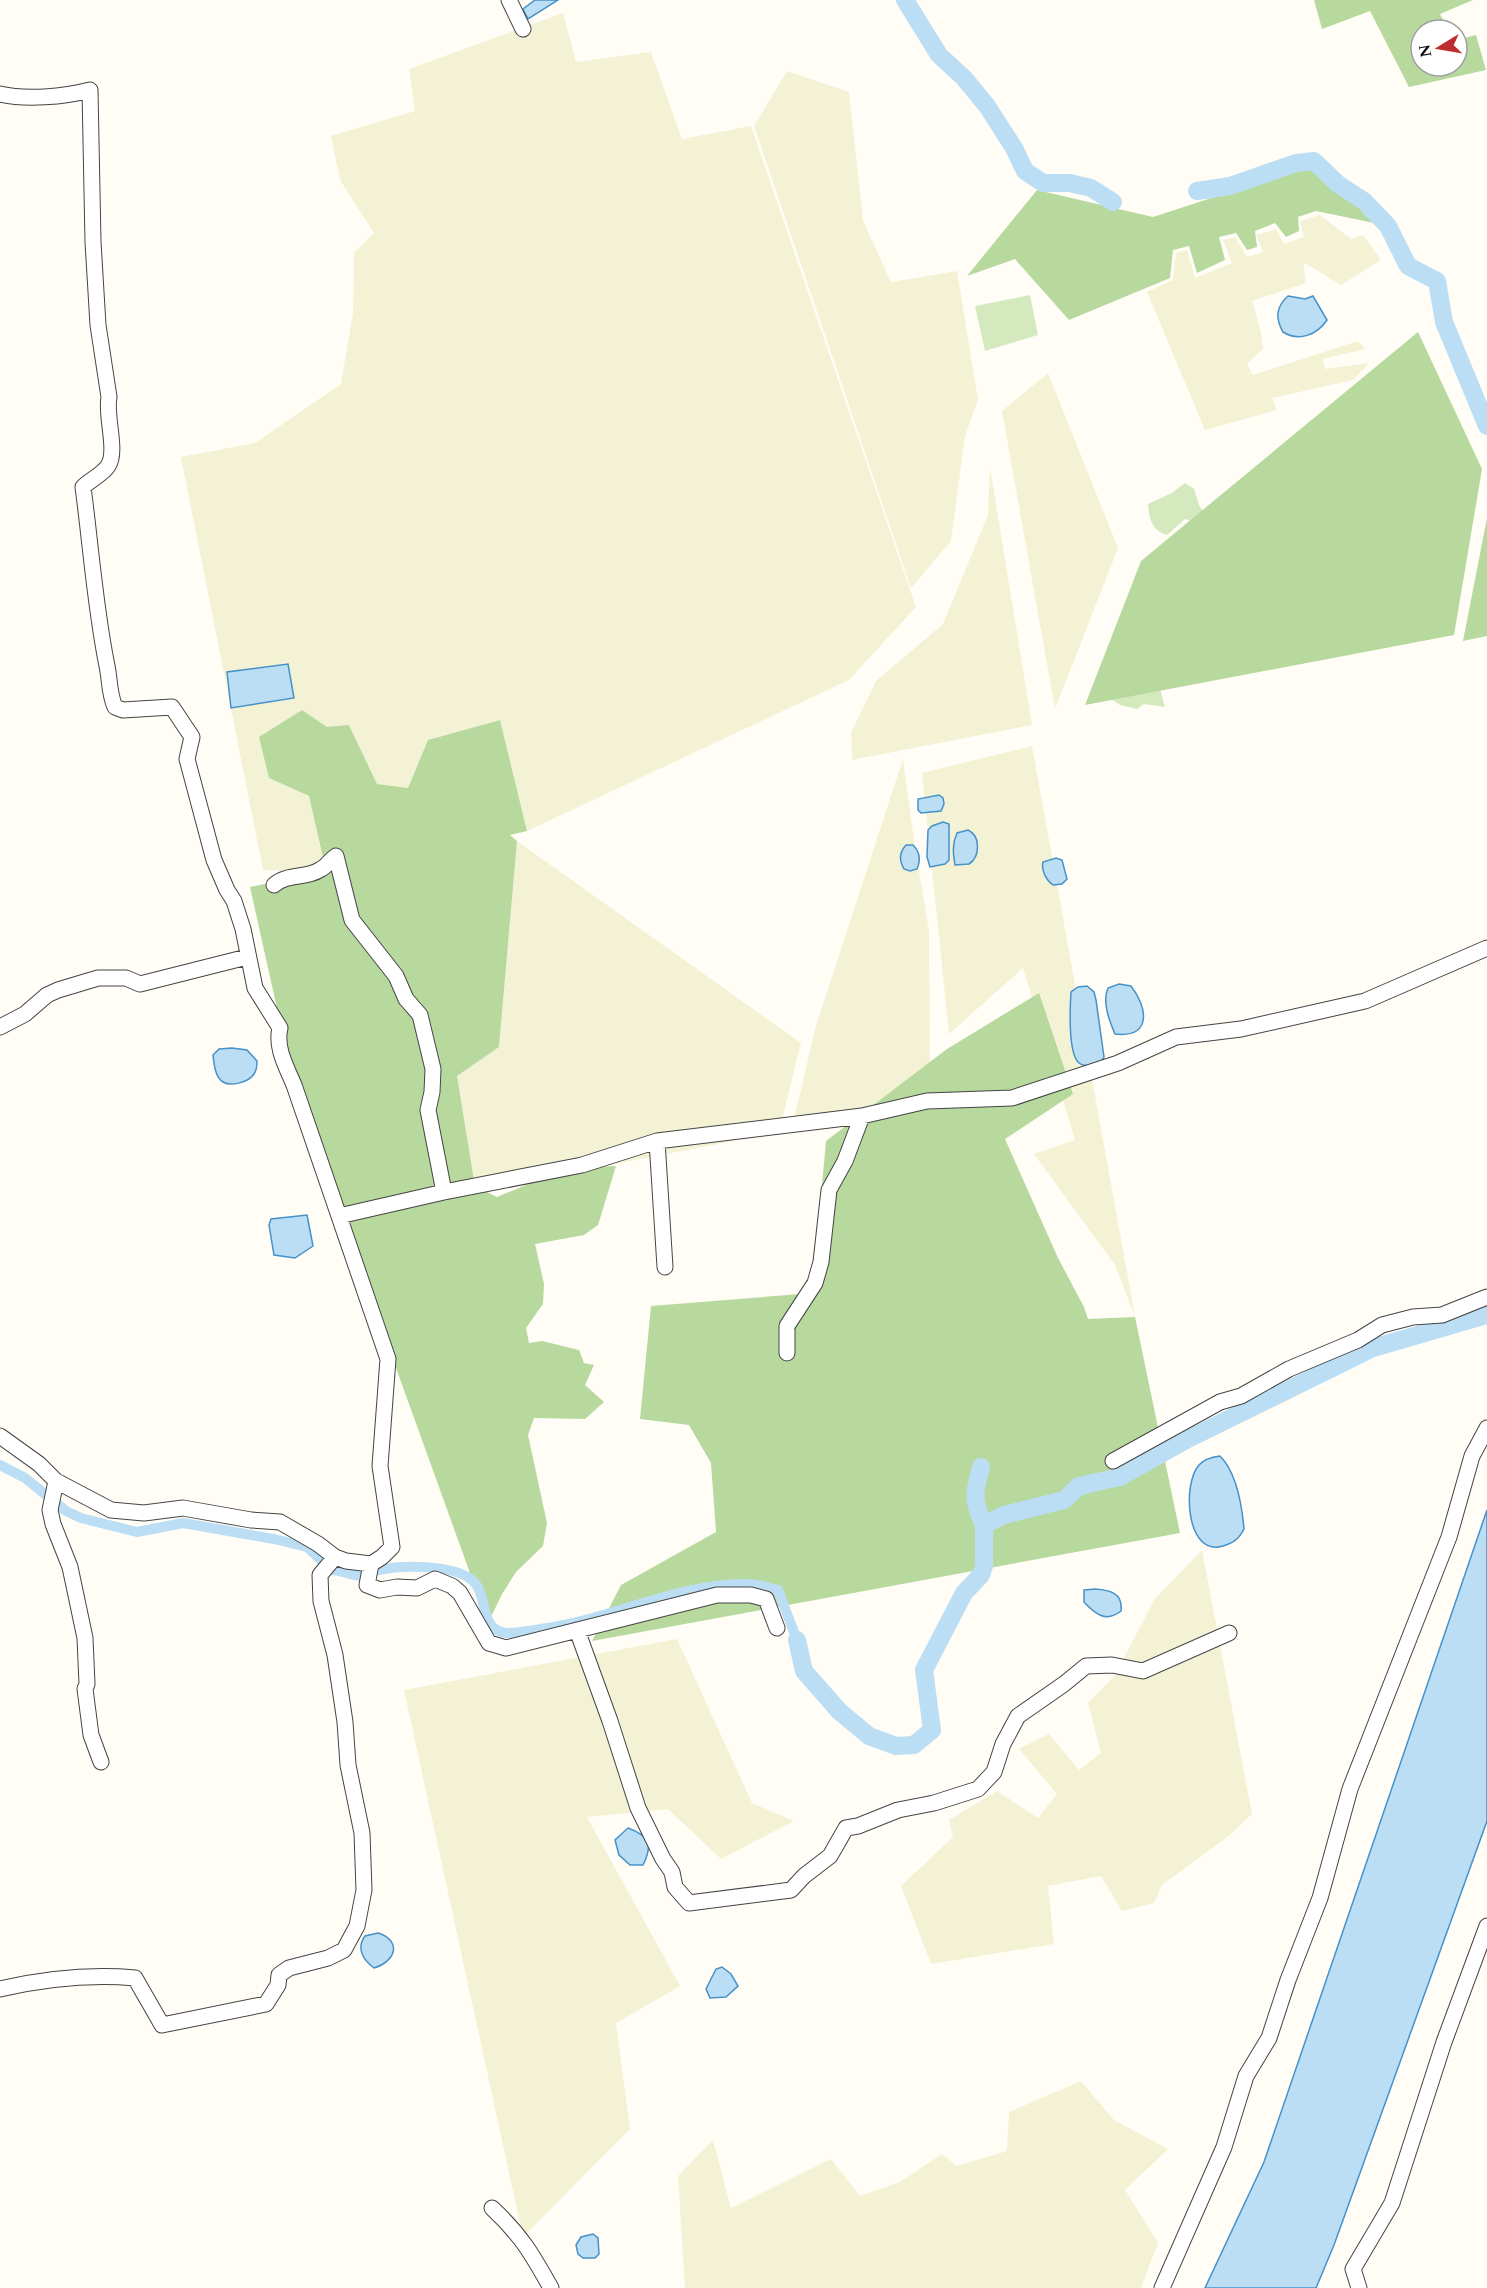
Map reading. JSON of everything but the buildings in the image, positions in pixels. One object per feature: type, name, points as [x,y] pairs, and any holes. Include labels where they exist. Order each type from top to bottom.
[{"type":"street","points":[[509,0],[523,29]]},
{"type":"street","points":[[0,94],[17,98],[44,97],[90,90],[93,242],[98,325],[109,397],[107,406],[112,456],[108,467],[83,487],[97,618],[111,699],[115,707],[123,710],[172,707],[192,736],[187,759],[214,860],[234,901],[243,929],[255,988],[280,1028],[279,1048],[294,1085],[388,1359],[380,1466],[392,1547],[371,1564],[336,1557],[280,1522],[251,1520],[183,1508],[144,1513],[111,1510],[55,1484],[39,1464],[0,1436]]},
{"type":"street","points":[[274,885],[280,879],[322,869],[336,856],[352,920],[396,976],[406,999],[420,1015],[433,1069],[428,1110],[444,1192]]},
{"type":"street","points":[[339,1216],[444,1192],[582,1165],[657,1141],[862,1116],[927,1101],[1012,1098],[1118,1064],[1176,1037],[1232,1031],[1365,1001],[1487,948]]},
{"type":"street","points":[[0,1027],[25,1014],[47,995],[98,978],[126,978],[140,984],[248,957]]},
{"type":"street","points":[[787,1353],[787,1326],[815,1283],[821,1262],[829,1190],[844,1161],[862,1116]]},
{"type":"street","points":[[657,1141],[665,1267]]},
{"type":"street","points":[[1113,1461],[1220,1402],[1241,1396],[1289,1369],[1358,1340],[1382,1325],[1413,1317],[1442,1315],[1487,1298]]},
{"type":"street","points":[[1162,2288],[1224,2146],[1246,2076],[1269,2038],[1288,1980],[1320,1898],[1350,1789],[1449,1537],[1472,1456],[1487,1428]]},
{"type":"street","points":[[55,1484],[50,1510],[70,1568],[85,1638],[87,1684],[85,1689],[91,1735],[101,1762]]},
{"type":"street","points":[[0,1989],[60,1979],[114,1976],[135,1978],[162,2025],[266,2004],[278,1985],[279,1976],[289,1968],[328,1958],[344,1950],[357,1926],[364,1890],[362,1833],[348,1765],[345,1722],[335,1655],[321,1601],[320,1575],[336,1557]]},
{"type":"street","points":[[371,1564],[367,1585],[380,1590],[398,1587],[417,1588],[435,1579],[452,1586],[460,1593],[489,1642],[506,1648],[717,1595],[751,1595],[766,1599],[777,1628]]},
{"type":"street","points":[[577,1630],[638,1808],[663,1860],[672,1872],[675,1887],[689,1903],[790,1890],[830,1856],[846,1828],[858,1826],[898,1810],[934,1803],[978,1789],[994,1772],[1003,1744],[1018,1716],[1086,1666],[1112,1665],[1143,1671],[1229,1633]]},
{"type":"street","points":[[1359,2288],[1353,2269],[1392,2203],[1444,2042],[1487,1926]]},
{"type":"street","points":[[492,2208],[514,2228],[538,2262],[551,2288]]},
{"type":"shaded area","points":[[563,13],[576,62],[651,52],[682,139],[751,126],[916,607],[849,680],[527,831],[500,720],[428,740],[408,788],[377,784],[349,725],[269,778],[309,796],[326,872],[263,870],[181,457],[255,443],[341,384],[353,313],[354,253],[374,233],[340,180],[331,136],[415,111],[409,69]]},
{"type":"shaded area","points":[[787,71],[849,92],[863,221],[891,282],[957,271],[978,400],[965,436],[951,541],[911,588],[754,126]]},
{"type":"shaded area","points":[[1320,215],[1351,239],[1363,235],[1381,260],[1341,285],[1303,262],[1306,283],[1252,301],[1261,332],[1263,349],[1247,364],[1253,375],[1358,341],[1365,349],[1323,359],[1325,369],[1369,363],[1353,380],[1272,398],[1277,410],[1205,430],[1147,292],[1173,280],[1176,253],[1187,250],[1195,278],[1232,263],[1223,240],[1235,237],[1247,257],[1263,252],[1256,235],[1276,229],[1284,244],[1304,237],[1300,221]]},
{"type":"shaded area","points":[[1048,373],[1118,548],[1055,709],[1002,411]]},
{"type":"shaded area","points":[[990,467],[1032,725],[852,760],[851,733],[876,681],[943,624],[988,515]]},
{"type":"shaded area","points":[[1032,746],[1135,1317],[1115,1265],[1034,1154],[1075,1140],[1023,968],[949,1034],[922,773]]},
{"type":"shaded area","points":[[903,759],[929,931],[930,1097],[793,1124],[815,1029]]},
{"type":"shaded area","points":[[517,841],[801,1043],[779,1132],[476,1191],[457,1076],[499,1047]]},
{"type":"shaded area","points":[[1202,1550],[1252,1814],[1230,1835],[1162,1885],[1154,1903],[1122,1911],[1101,1876],[1048,1886],[1054,1944],[931,1964],[901,1886],[953,1837],[949,1820],[997,1791],[1038,1818],[1057,1794],[1019,1749],[1049,1734],[1079,1770],[1101,1753],[1088,1703],[1115,1675],[1154,1600]]},
{"type":"shaded area","points":[[677,1639],[752,1803],[794,1821],[721,1859],[668,1809],[587,1817],[680,1986],[616,2023],[630,2129],[523,2237],[404,1690]]},
{"type":"shaded area","points":[[1081,2081],[1114,2120],[1168,2149],[1125,2190],[1158,2243],[1141,2288],[685,2288],[678,2176],[713,2140],[731,2208],[831,2159],[860,2196],[900,2182],[942,2154],[957,2166],[1007,2151],[1009,2112]]},
{"type":"green space","points":[[1314,0],[1473,0],[1440,14],[1442,18],[1409,18],[1409,78],[1450,78],[1409,87],[1370,11],[1322,29]]},
{"type":"green space","points":[[1476,35],[1486,70],[1469,74],[1469,37]]},
{"type":"green space","points":[[1310,166],[1384,225],[1316,211],[1298,217],[1299,231],[1286,237],[1275,223],[1255,231],[1257,247],[1247,250],[1236,233],[1219,237],[1225,260],[1197,273],[1189,246],[1173,250],[1170,278],[1069,320],[1015,259],[967,276],[1037,190],[1153,217]]},
{"type":"green space","points":[[1030,295],[1038,335],[985,351],[975,306]]},
{"type":"green space","points":[[1418,332],[1482,469],[1454,635],[1085,705],[1141,561]]},
{"type":"green space","points":[[1185,483],[1194,489],[1203,511],[1197,523],[1185,519],[1167,535],[1162,533],[1152,523],[1148,504],[1172,493]]},
{"type":"green space","points":[[1487,518],[1487,636],[1463,641]]},
{"type":"green space","points":[[1160,689],[1165,707],[1144,704],[1137,709],[1120,705],[1111,699]]},
{"type":"green space","points":[[302,710],[327,727],[349,725],[377,784],[408,788],[428,740],[500,720],[527,831],[510,835],[517,841],[499,1047],[457,1076],[475,1186],[497,1197],[566,1168],[616,1166],[598,1225],[584,1235],[535,1244],[544,1284],[543,1304],[526,1328],[529,1343],[542,1341],[579,1350],[584,1363],[594,1365],[585,1385],[604,1402],[585,1419],[534,1418],[528,1435],[547,1523],[543,1546],[516,1572],[488,1623],[294,1085],[250,887],[326,871],[309,796],[269,778],[259,737]]},
{"type":"green space","points":[[1039,993],[1073,1094],[1005,1139],[1088,1319],[1135,1317],[1180,1533],[592,1641],[621,1585],[716,1532],[711,1463],[689,1425],[640,1419],[651,1306],[812,1293],[826,1141],[947,1049]]},
{"type":"water","points":[[535,0],[558,0],[528,19],[523,9]]},
{"type":"water","points":[[1288,296],[1305,299],[1313,296],[1327,320],[1318,330],[1301,337],[1283,332],[1278,313],[1281,304]]},
{"type":"water","points":[[288,664],[294,698],[231,708],[227,672]]},
{"type":"water","points":[[939,795],[943,798],[944,804],[941,811],[921,813],[918,810],[918,799]]},
{"type":"water","points":[[943,822],[949,824],[949,860],[945,864],[930,867],[927,857],[928,830]]},
{"type":"water","points":[[968,830],[975,837],[977,852],[969,864],[955,865],[953,849],[955,837],[957,833]]},
{"type":"water","points":[[906,845],[913,845],[917,850],[919,862],[917,869],[910,871],[902,866],[901,854]]},
{"type":"water","points":[[1056,858],[1062,860],[1067,879],[1062,884],[1053,885],[1045,875],[1043,862]]},
{"type":"water","points":[[1119,984],[1131,986],[1141,1003],[1143,1012],[1141,1026],[1136,1031],[1127,1034],[1115,1034],[1106,1005],[1108,988]]},
{"type":"water","points":[[1087,986],[1094,992],[1096,1000],[1104,1057],[1100,1064],[1089,1066],[1080,1064],[1075,1056],[1070,1018],[1071,992],[1078,987]]},
{"type":"water","points":[[219,1049],[247,1050],[257,1061],[256,1071],[252,1077],[235,1084],[223,1082],[218,1077],[213,1055]]},
{"type":"water","points":[[307,1215],[313,1246],[295,1258],[274,1255],[269,1225],[271,1219]]},
{"type":"water","points":[[1220,1456],[1235,1481],[1244,1529],[1238,1538],[1230,1543],[1223,1546],[1211,1546],[1201,1541],[1195,1530],[1189,1502],[1190,1487],[1199,1465],[1203,1461]]},
{"type":"water","points":[[1487,1510],[1487,1821],[1334,2245],[1316,2288],[1205,2288],[1264,2162]]},
{"type":"water","points":[[1084,1590],[1106,1590],[1118,1596],[1121,1611],[1116,1615],[1106,1617],[1092,1610],[1084,1602]]},
{"type":"water","points":[[628,1828],[641,1834],[648,1842],[648,1852],[643,1865],[630,1865],[619,1855],[615,1840]]},
{"type":"water","points":[[378,1933],[391,1941],[393,1951],[387,1961],[374,1968],[364,1958],[361,1945],[365,1936]]},
{"type":"water","points":[[722,1967],[731,1974],[738,1986],[726,1997],[710,1998],[706,1989],[716,1969]]},
{"type":"water","points":[[593,2234],[598,2238],[599,2254],[595,2258],[583,2258],[578,2254],[576,2245],[581,2237]]},
{"type":"waterway","points":[[905,0],[939,55],[964,78],[987,106],[1014,148],[1025,171],[1043,183],[1070,183],[1091,188],[1113,202]]},
{"type":"waterway","points":[[1197,191],[1230,186],[1296,163],[1314,161],[1338,184],[1364,201],[1388,226],[1408,266],[1437,281],[1444,322],[1487,426]]},
{"type":"waterway","points":[[797,1640],[804,1671],[839,1711],[869,1736],[896,1746],[914,1745],[932,1730],[924,1670],[964,1593],[981,1575],[984,1566],[984,1525],[1004,1515],[1064,1500],[1079,1486],[1120,1477],[1188,1439],[1373,1348],[1487,1315]]},
{"type":"waterway","points":[[0,1465],[25,1478],[66,1511],[81,1518],[137,1532],[183,1523],[274,1539],[307,1547],[331,1570],[358,1576],[400,1567],[427,1567],[452,1571],[472,1580],[481,1594],[492,1626],[498,1631],[507,1633],[572,1623],[697,1589],[747,1584],[778,1590],[797,1640]]},
{"type":"waterway","points":[[981,1467],[975,1496],[977,1509],[984,1525]]}]
